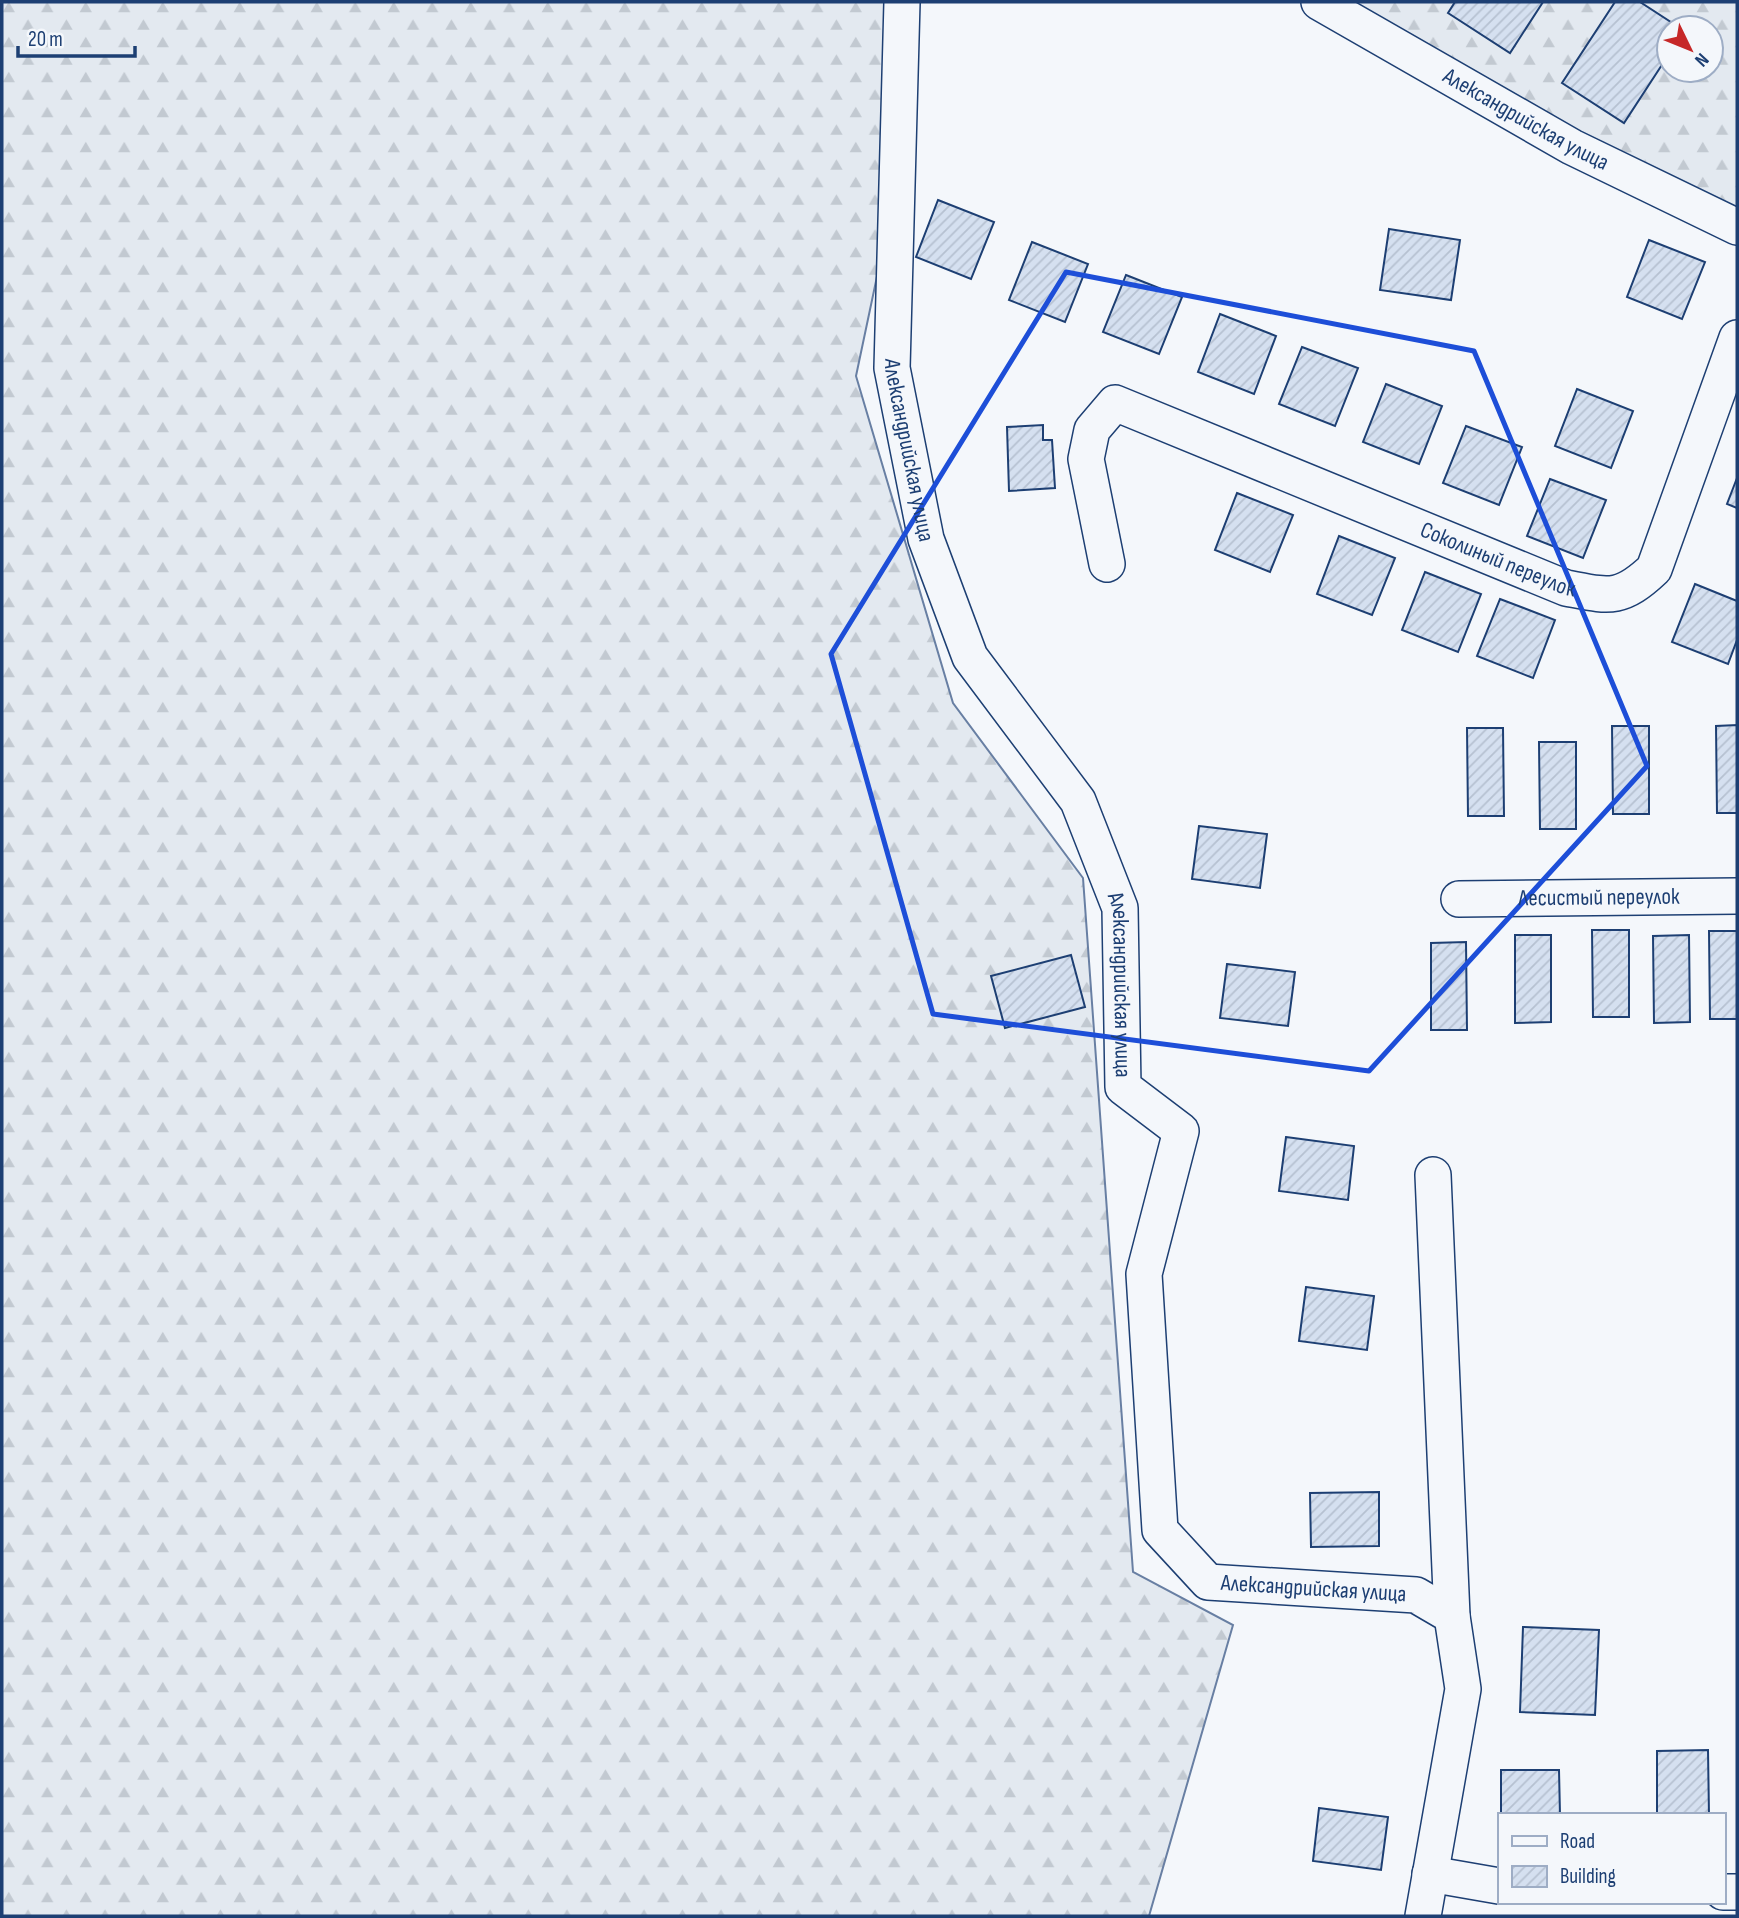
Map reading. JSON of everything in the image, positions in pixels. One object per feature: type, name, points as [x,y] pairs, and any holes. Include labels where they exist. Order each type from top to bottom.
[{"type":"street","name":"Александрийская улица","points":[[902,2],[892,368],[926,539],[970,657],[1078,801],[1120,908],[1123,1087],[1181,1131],[1144,1274],[1160,1530],[1208,1582],[1416,1595],[1452,1616]]},
{"type":"street","name":"Александрийская улица","points":[[1319,2],[1572,147],[1737,227]]},
{"type":"street","name":"Соколиный переулок","points":[[1107,564],[1086,459],[1092,430],[1115,403],[1566,588],[1609,596],[1636,586],[1654,569],[1737,338]]},
{"type":"street","name":"Лесистый переулок","points":[[1460,898],[1737,896]]},
{"type":"street","points":[[1423,1916],[1463,1689],[1452,1616],[1433,1175]]},
{"type":"street","points":[[1430,1874],[1498,1885]]},
{"type":"highlighted area","points":[[1066,272],[1474,351],[1647,766],[1369,1071],[933,1014],[831,654]]},
{"type":"green space","points":[[2,2],[889,2],[906,139],[856,376],[953,703],[1083,878],[1133,1572],[1233,1625],[1149,1916],[2,1916]]},
{"type":"green space","points":[[1312,2],[1737,2],[1737,224]]},
{"type":"building","points":[[1455,2],[1543,2],[1510,53],[1448,13]]},
{"type":"building","points":[[1615,2],[1640,2],[1658,14],[1655,14],[1655,75],[1624,123],[1562,83]]},
{"type":"building","points":[[938,200],[994,222],[971,279],[916,257]]},
{"type":"building","points":[[1389,229],[1460,240],[1451,300],[1380,290]]},
{"type":"building","points":[[1649,240],[1705,262],[1682,319],[1627,297]]},
{"type":"building","points":[[1032,242],[1088,264],[1065,322],[1009,300]]},
{"type":"building","points":[[1126,275],[1182,297],[1159,354],[1103,332]]},
{"type":"building","points":[[1220,314],[1276,336],[1254,394],[1198,372]]},
{"type":"building","points":[[1302,347],[1358,368],[1335,426],[1279,404]]},
{"type":"building","points":[[1386,384],[1442,406],[1419,464],[1363,442]]},
{"type":"building","points":[[1577,389],[1633,411],[1611,468],[1555,446]]},
{"type":"building","points":[[1043,425],[1043,440],[1052,440],[1055,488],[1009,491],[1007,427]]},
{"type":"building","points":[[1466,426],[1522,447],[1499,505],[1443,483]]},
{"type":"building","points":[[1737,478],[1737,508],[1727,504]]},
{"type":"building","points":[[1550,479],[1606,500],[1583,558],[1527,536]]},
{"type":"building","points":[[1237,493],[1293,515],[1270,572],[1215,550]]},
{"type":"building","points":[[1339,536],[1395,558],[1372,615],[1317,594]]},
{"type":"building","points":[[1425,572],[1481,594],[1458,652],[1402,630]]},
{"type":"building","points":[[1695,584],[1737,601],[1737,640],[1728,664],[1672,642]]},
{"type":"building","points":[[1500,599],[1555,620],[1533,678],[1477,656]]},
{"type":"building","points":[[1737,725],[1737,813],[1717,813],[1716,726]]},
{"type":"building","points":[[1612,726],[1649,726],[1649,814],[1613,814]]},
{"type":"building","points":[[1467,728],[1503,728],[1504,816],[1468,816]]},
{"type":"building","points":[[1539,742],[1576,742],[1576,829],[1540,829]]},
{"type":"building","points":[[1199,826],[1267,834],[1260,888],[1192,879]]},
{"type":"building","points":[[1592,930],[1629,930],[1629,1017],[1593,1017]]},
{"type":"building","points":[[1709,931],[1737,931],[1737,1019],[1710,1019]]},
{"type":"building","points":[[1515,935],[1551,935],[1551,1022],[1515,1023]]},
{"type":"building","points":[[1689,935],[1690,1022],[1654,1023],[1653,936]]},
{"type":"building","points":[[1466,942],[1467,1030],[1431,1030],[1431,943]]},
{"type":"building","points":[[1071,955],[1085,1007],[1005,1028],[991,976]]},
{"type":"building","points":[[1227,964],[1295,972],[1288,1026],[1220,1018]]},
{"type":"building","points":[[1286,1137],[1354,1146],[1348,1200],[1279,1191]]},
{"type":"building","points":[[1306,1287],[1374,1296],[1367,1350],[1299,1341]]},
{"type":"building","points":[[1379,1492],[1379,1546],[1311,1547],[1310,1493]]},
{"type":"building","points":[[1523,1627],[1599,1630],[1595,1715],[1520,1712]]},
{"type":"building","points":[[1708,1750],[1709,1813],[1657,1813],[1657,1751]]},
{"type":"building","points":[[1501,1770],[1559,1770],[1560,1813],[1501,1813]]},
{"type":"building","points":[[1319,1808],[1388,1817],[1381,1870],[1313,1861]]}]
